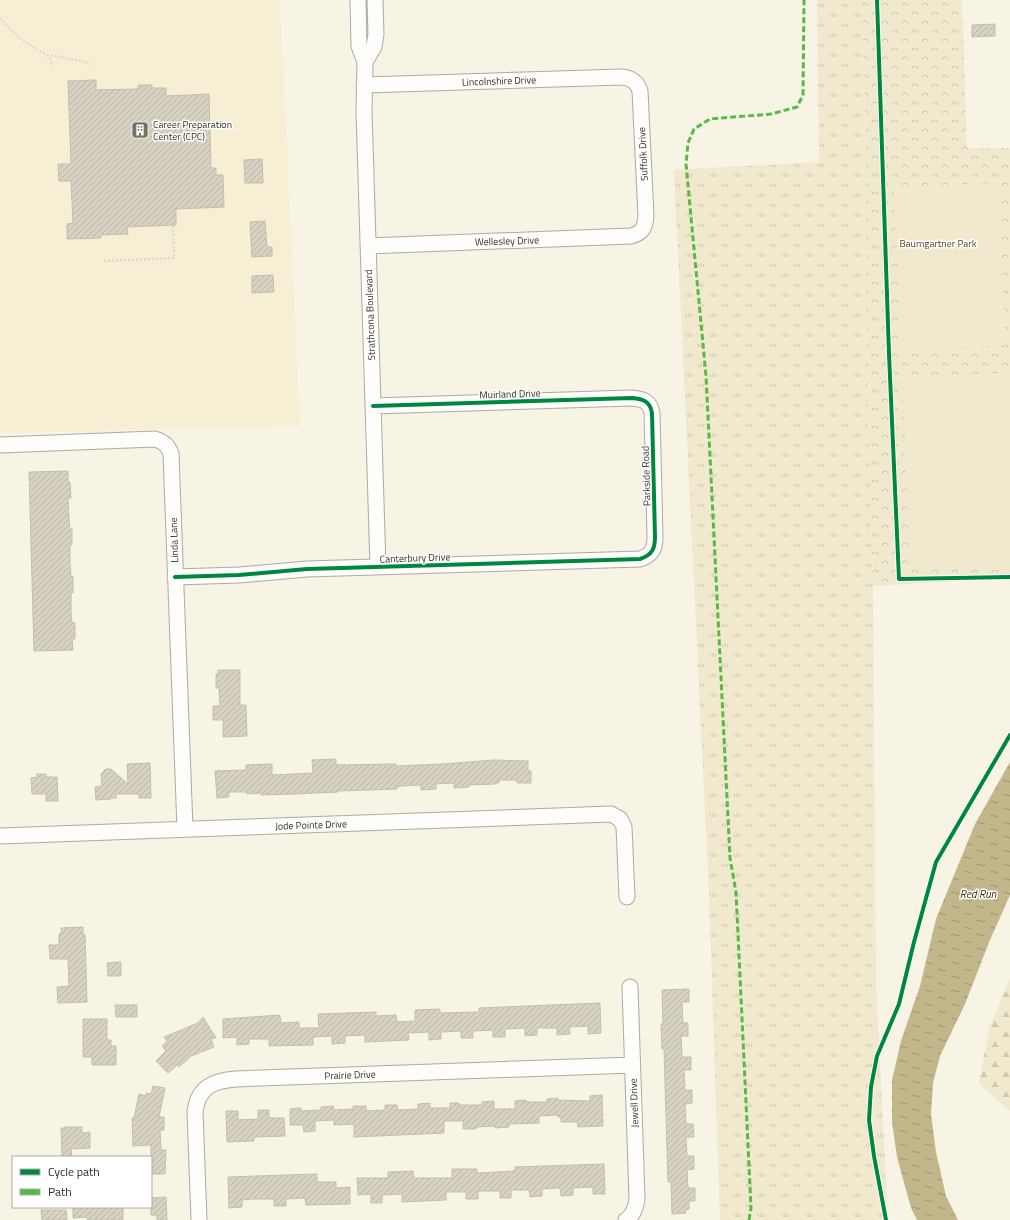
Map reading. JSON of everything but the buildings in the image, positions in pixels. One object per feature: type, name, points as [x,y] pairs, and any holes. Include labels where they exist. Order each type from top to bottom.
[{"type":"street","points":[[358,7],[375,7]]},
{"type":"street","name":"Strathcona Boulevard","points":[[358,7],[359,46],[365,62],[364,85],[368,246],[378,567]]},
{"type":"street","name":"Strathcona Boulevard","points":[[365,62],[374,47],[376,34],[375,7]]},
{"type":"street","name":"Lincolnshire Drive","points":[[364,85],[622,77],[634,80]]},
{"type":"street","name":"Suffolk Drive","points":[[634,80],[640,91],[646,216],[643,229]]},
{"type":"street","name":"Wellesley Drive","points":[[368,246],[631,236],[638,234],[643,229]]},
{"type":"street","name":"Muirland Drive","points":[[373,406],[632,398],[646,401]]},
{"type":"street","name":"Parkside Road","points":[[646,401],[651,407],[652,413],[656,537],[656,545],[653,552]]},
{"type":"street","name":"Linda Lane","points":[[0,445],[155,439],[163,441],[169,447],[171,454],[185,830]]},
{"type":"street","name":"Canterbury Drive","points":[[175,577],[238,575],[306,569],[640,559],[653,552]]},
{"type":"street","name":"Jode Pointe Drive","points":[[0,836],[610,814],[620,819],[624,827],[627,896]]},
{"type":"street","name":"Jewell Drive","points":[[628,1219],[636,1209],[637,1199],[630,987]]},
{"type":"street","name":"Prairie Drive","points":[[200,1220],[195,1112],[201,1093],[215,1082],[235,1079],[632,1065]]},
{"type":"path","points":[[0,18],[15,34],[47,54],[84,62],[91,65]]},
{"type":"path","points":[[47,54],[51,61],[52,67]]},
{"type":"path","points":[[104,260],[174,258],[173,225]]},
{"type":"shaded area","name":"Career Preparation Center (CPC)","points":[[280,0],[300,426],[0,433],[0,1]]},
{"type":"green space","points":[[817,0],[862,0],[866,149],[866,336],[873,586],[876,986],[888,1220],[720,1220],[709,894],[674,170],[819,162]]},
{"type":"green space","name":"Baumgartner Park","points":[[862,0],[962,0],[967,148],[1010,148],[1010,578],[873,586],[866,336],[866,149]]},
{"type":"green space","points":[[998,183],[1006,345],[902,350],[894,188]]},
{"type":"green space","points":[[1007,373],[1010,441],[1010,565],[910,569],[902,377]]},
{"type":"green space","points":[[1010,978],[1010,1111],[979,1084],[989,1029]]},
{"type":"water","name":"Red Run","points":[[1010,762],[1010,895],[990,940],[965,1004],[940,1056],[933,1083],[931,1114],[936,1152],[946,1196],[958,1220],[917,1220],[911,1208],[897,1157],[892,1122],[892,1080],[901,1041],[920,986],[936,919],[975,824]]},
{"type":"marked path","points":[[749,1220],[751,1208],[736,892],[730,858],[706,376],[686,164],[688,143],[694,129],[710,119],[771,114],[797,107],[803,95],[804,0]]},
{"type":"cycle path","points":[[877,0],[889,354],[899,579],[1010,577]]},
{"type":"cycle path","points":[[175,577],[239,575],[307,569],[640,559],[647,556],[652,551],[655,537],[652,413],[650,406],[645,401],[632,398],[373,406]]},
{"type":"cycle path","points":[[886,1220],[869,1120],[871,1087],[877,1056],[899,1004],[936,862],[1010,735]]},
{"type":"place","name":"Career Preparation Center (CPC)","points":[[140,130]]}]
